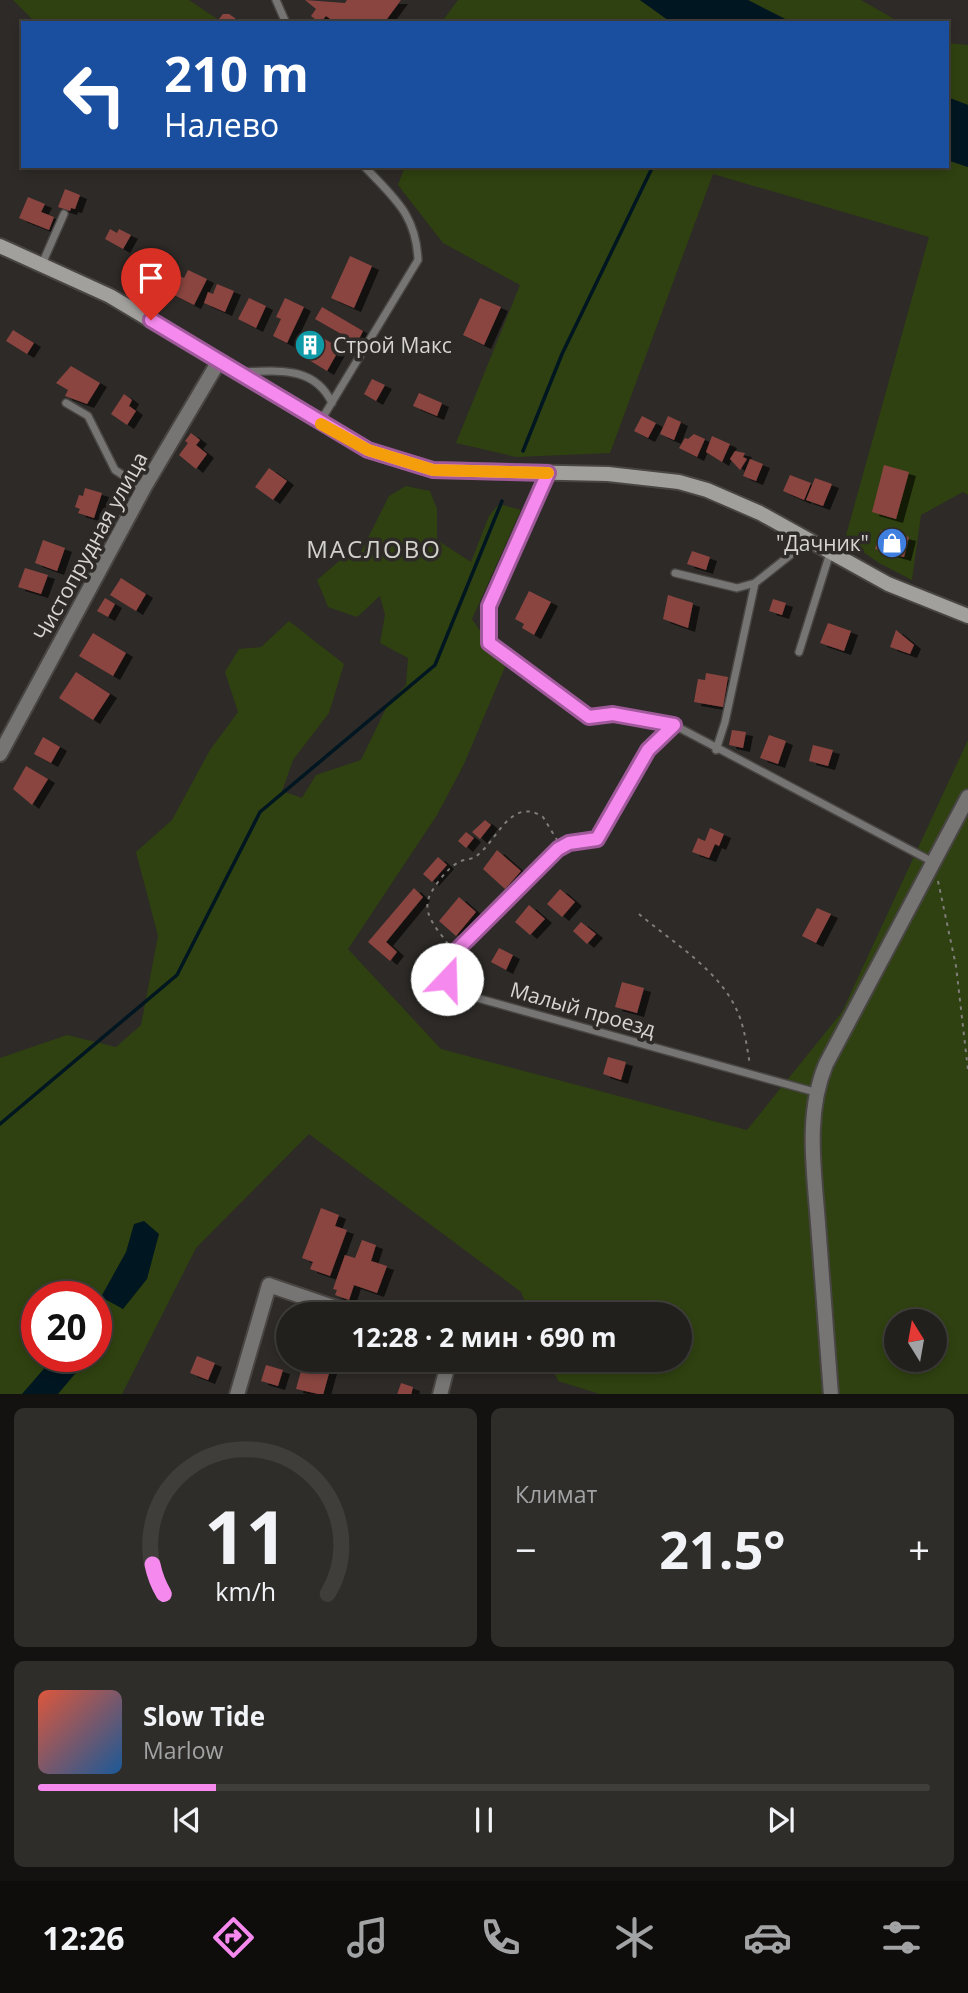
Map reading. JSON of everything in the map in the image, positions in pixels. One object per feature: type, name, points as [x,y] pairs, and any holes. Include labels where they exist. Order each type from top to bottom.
[{"type":"main road","points":[[0,246],[110,296],[368,450],[433,470],[608,474],[679,482],[733,499],[888,584],[968,616]]},
{"type":"street","name":"Чистопрудная улица","points":[[0,754],[144,489],[219,361]]},
{"type":"street","points":[[831,1394],[815,1173],[815,1092],[826,1064],[968,797]]},
{"type":"street","points":[[237,1394],[242,1367],[269,1286],[318,1302]]},
{"type":"street","points":[[440,1394],[446,1372]]},
{"type":"lane","points":[[276,0],[285,21]]},
{"type":"lane","points":[[320,423],[418,260],[417,237],[409,216],[366,168]]},
{"type":"lane","points":[[42,264],[64,214]]},
{"type":"lane","points":[[238,372],[298,372],[320,383],[332,403]]},
{"type":"lane","points":[[66,402],[88,416],[115,470],[144,489]]},
{"type":"lane","points":[[548,473],[489,606],[489,643],[589,717],[613,714],[674,725],[716,750],[934,863]]},
{"type":"lane","points":[[675,573],[737,588],[755,583],[808,541]]},
{"type":"lane","points":[[799,652],[830,553]]},
{"type":"lane","points":[[716,750],[725,722],[755,583]]},
{"type":"lane","points":[[454,953],[560,847],[597,839],[648,750],[674,725]]},
{"type":"lane","name":"Малый проезд","points":[[454,953],[447,964],[446,976],[449,985],[458,993],[815,1092]]},
{"type":"path","points":[[454,953],[430,919],[428,903],[434,888],[456,864],[475,857],[506,820],[523,812],[535,813],[546,819],[560,847]]},
{"type":"path","points":[[934,863],[956,966],[968,1070]]},
{"type":"path","points":[[639,914],[708,971],[729,997],[740,1018],[752,1075]]},
{"type":"green space","points":[[13,0],[189,0],[220,21],[34,21]]},
{"type":"green space","points":[[458,0],[640,0],[669,21],[442,21]]},
{"type":"green space","points":[[748,0],[861,0],[898,21],[789,21]]},
{"type":"green space","points":[[949,43],[968,45],[968,105],[949,98]]},
{"type":"green space","points":[[949,161],[968,167],[968,495],[963,492],[921,515],[912,580],[879,563],[845,539],[929,237],[713,174],[610,453],[516,457],[456,443],[520,285],[443,243],[398,185],[404,168],[949,168]]},
{"type":"green space","points":[[406,486],[430,491],[437,509],[437,540],[471,562],[489,516],[499,504],[521,510],[472,619],[505,667],[464,764],[437,815],[348,949],[441,1049],[747,1130],[842,1012],[968,740],[968,1394],[600,1394],[558,1381],[554,1372],[692,1372],[692,1302],[525,1302],[521,1292],[309,1134],[196,1248],[122,1394],[0,1394],[0,1058],[67,1035],[116,1047],[141,1025],[158,936],[136,852],[172,820],[210,750],[238,712],[225,672],[239,649],[261,647],[289,621],[344,664],[329,713],[293,760],[282,791],[302,798],[316,775],[361,760],[388,704],[406,685],[408,658],[380,643],[385,615],[380,596],[357,617],[328,607],[317,580],[344,557],[360,554],[389,496]]},
{"type":"water","points":[[640,0],[748,0],[789,21],[669,21]]},
{"type":"water","points":[[949,98],[968,105],[968,167],[949,161]]},
{"type":"water","points":[[144,1221],[159,1234],[147,1279],[123,1309],[112,1303],[112,1281],[110,1281],[126,1252],[134,1224]]},
{"type":"water","points":[[41,1372],[77,1372],[58,1394],[22,1394]]},
{"type":"building","points":[[305,0],[345,3],[347,0],[401,0],[385,21],[333,21],[326,16],[322,21],[317,21],[311,16],[316,9]]},
{"type":"building","points":[[223,14],[229,14],[239,21],[222,21],[219,19]]},
{"type":"building","points":[[65,189],[80,195],[75,209],[71,208],[70,211],[58,207]]},
{"type":"building","points":[[28,197],[45,204],[41,212],[54,217],[49,230],[19,218]]},
{"type":"building","points":[[110,229],[117,233],[119,229],[131,235],[123,249],[105,239]]},
{"type":"building","points":[[142,255],[157,262],[149,279],[134,272]]},
{"type":"building","points":[[350,256],[372,266],[354,308],[331,298]]},
{"type":"building","points":[[188,270],[207,279],[194,305],[162,289],[171,272],[184,278]]},
{"type":"building","points":[[217,284],[234,291],[225,312],[204,303],[208,292],[213,294]]},
{"type":"building","points":[[249,298],[266,306],[256,328],[238,319]]},
{"type":"building","points":[[285,298],[304,307],[287,343],[273,336],[281,319],[276,317]]},
{"type":"building","points":[[480,298],[501,307],[484,345],[463,335]]},
{"type":"building","points":[[322,307],[363,331],[357,343],[315,319]]},
{"type":"building","points":[[13,330],[34,343],[27,354],[6,341]]},
{"type":"building","points":[[309,330],[340,348],[327,371],[296,352]]},
{"type":"building","points":[[71,366],[100,383],[87,404],[65,396],[68,390],[56,383]]},
{"type":"building","points":[[372,379],[385,385],[376,401],[364,394]]},
{"type":"building","points":[[419,393],[442,403],[437,416],[413,406]]},
{"type":"building","points":[[124,394],[132,400],[129,406],[136,411],[127,425],[111,414]]},
{"type":"building","points":[[642,416],[656,423],[648,438],[634,431]]},
{"type":"building","points":[[668,416],[681,422],[674,440],[660,434]]},
{"type":"building","points":[[191,433],[200,440],[196,445],[207,454],[196,469],[179,455],[188,443],[185,441]]},
{"type":"building","points":[[694,434],[705,439],[697,457],[679,448],[685,438],[688,439]]},
{"type":"building","points":[[712,436],[730,444],[722,462],[706,452]]},
{"type":"building","points":[[735,451],[745,453],[743,457],[747,459],[740,470],[730,459]]},
{"type":"building","points":[[750,459],[763,464],[756,481],[743,476]]},
{"type":"building","points":[[884,465],[909,472],[896,519],[872,512]]},
{"type":"building","points":[[269,468],[287,481],[273,500],[255,487]]},
{"type":"building","points":[[790,475],[811,483],[804,500],[783,491]]},
{"type":"building","points":[[815,478],[832,484],[823,506],[806,500]]},
{"type":"building","points":[[85,488],[102,493],[94,518],[78,513],[80,509],[75,507]]},
{"type":"building","name":"\"Дачник\"","points":[[881,530],[909,537],[904,557],[875,549]]},
{"type":"building","points":[[43,540],[65,548],[57,571],[35,563]]},
{"type":"building","points":[[692,551],[710,557],[706,570],[687,564]]},
{"type":"building","points":[[25,568],[48,575],[41,594],[18,587]]},
{"type":"building","points":[[121,578],[146,594],[136,611],[110,595]]},
{"type":"building","points":[[529,591],[551,602],[534,635],[522,628],[524,624],[515,619]]},
{"type":"building","points":[[668,595],[693,603],[688,628],[663,619]]},
{"type":"building","points":[[105,598],[115,604],[108,617],[97,611]]},
{"type":"building","points":[[773,599],[786,603],[782,615],[769,611]]},
{"type":"building","points":[[828,623],[851,631],[844,651],[820,643]]},
{"type":"building","points":[[896,630],[914,645],[910,654],[890,647]]},
{"type":"building","points":[[93,633],[126,653],[113,676],[79,656]]},
{"type":"building","points":[[76,672],[110,694],[93,720],[59,698]]},
{"type":"building","points":[[706,673],[728,677],[723,707],[694,702],[698,679],[705,680]]},
{"type":"building","points":[[732,730],[746,732],[743,748],[729,745]]},
{"type":"building","points":[[769,735],[786,741],[778,764],[760,758]]},
{"type":"building","points":[[43,737],[60,747],[51,763],[34,754]]},
{"type":"building","points":[[813,745],[833,750],[828,766],[809,761]]},
{"type":"building","points":[[26,766],[48,779],[32,805],[13,789]]},
{"type":"building","points":[[485,820],[491,825],[480,839],[472,832]]},
{"type":"building","points":[[710,828],[724,834],[719,846],[715,844],[709,858],[692,852],[698,838],[705,841]]},
{"type":"building","points":[[466,832],[474,838],[466,848],[458,841]]},
{"type":"building","points":[[497,850],[521,871],[505,889],[483,869]]},
{"type":"building","points":[[438,857],[447,865],[432,882],[423,874]]},
{"type":"building","points":[[414,888],[423,897],[386,942],[397,952],[390,961],[368,942]]},
{"type":"building","points":[[560,889],[575,902],[562,917],[547,904]]},
{"type":"building","points":[[459,897],[476,912],[456,936],[439,921]]},
{"type":"building","points":[[529,905],[545,919],[530,935],[515,922]]},
{"type":"building","points":[[817,908],[831,914],[816,943],[802,936]]},
{"type":"building","points":[[581,922],[596,934],[587,944],[573,931]]},
{"type":"building","points":[[499,948],[513,955],[506,970],[491,962]]},
{"type":"building","points":[[420,965],[429,971],[422,981],[413,975]]},
{"type":"building","points":[[622,982],[644,988],[637,1013],[615,1007]]},
{"type":"building","points":[[608,1057],[626,1062],[621,1080],[603,1074]]},
{"type":"building","points":[[321,1208],[339,1215],[335,1226],[347,1230],[330,1276],[310,1269],[313,1262],[302,1258]]},
{"type":"building","points":[[362,1240],[376,1245],[371,1261],[387,1266],[377,1293],[354,1285],[349,1300],[335,1295],[337,1290],[333,1289],[345,1255],[355,1258]]},
{"type":"building","points":[[197,1356],[215,1363],[208,1380],[190,1373]]},
{"type":"building","points":[[266,1365],[276,1368],[276,1372],[282,1372],[278,1386],[261,1381]]},
{"type":"building","points":[[301,1372],[329,1372],[323,1394],[296,1389]]},
{"type":"building","points":[[401,1383],[413,1387],[411,1394],[397,1394]]},
{"type":"waterway","points":[[523,451],[562,354],[652,168]]},
{"type":"waterway","points":[[0,1124],[177,975],[260,812],[435,665],[502,501]]},
{"type":"slow traffic","points":[[321,424],[368,450],[433,470],[548,473]]},
{"type":"place","name":"Строй Макс","points":[[310,345]]},
{"type":"place","name":"\"Дачник\"","points":[[892,543]]},
{"type":"district","name":"МАСЛОВО","points":[[374,548]]},
{"type":"route","points":[[151,320],[368,450],[433,470],[548,473],[489,606],[489,643],[589,717],[613,714],[674,725],[648,750],[597,839],[569,843],[558,849],[454,953],[447,964],[447,979]]}]
